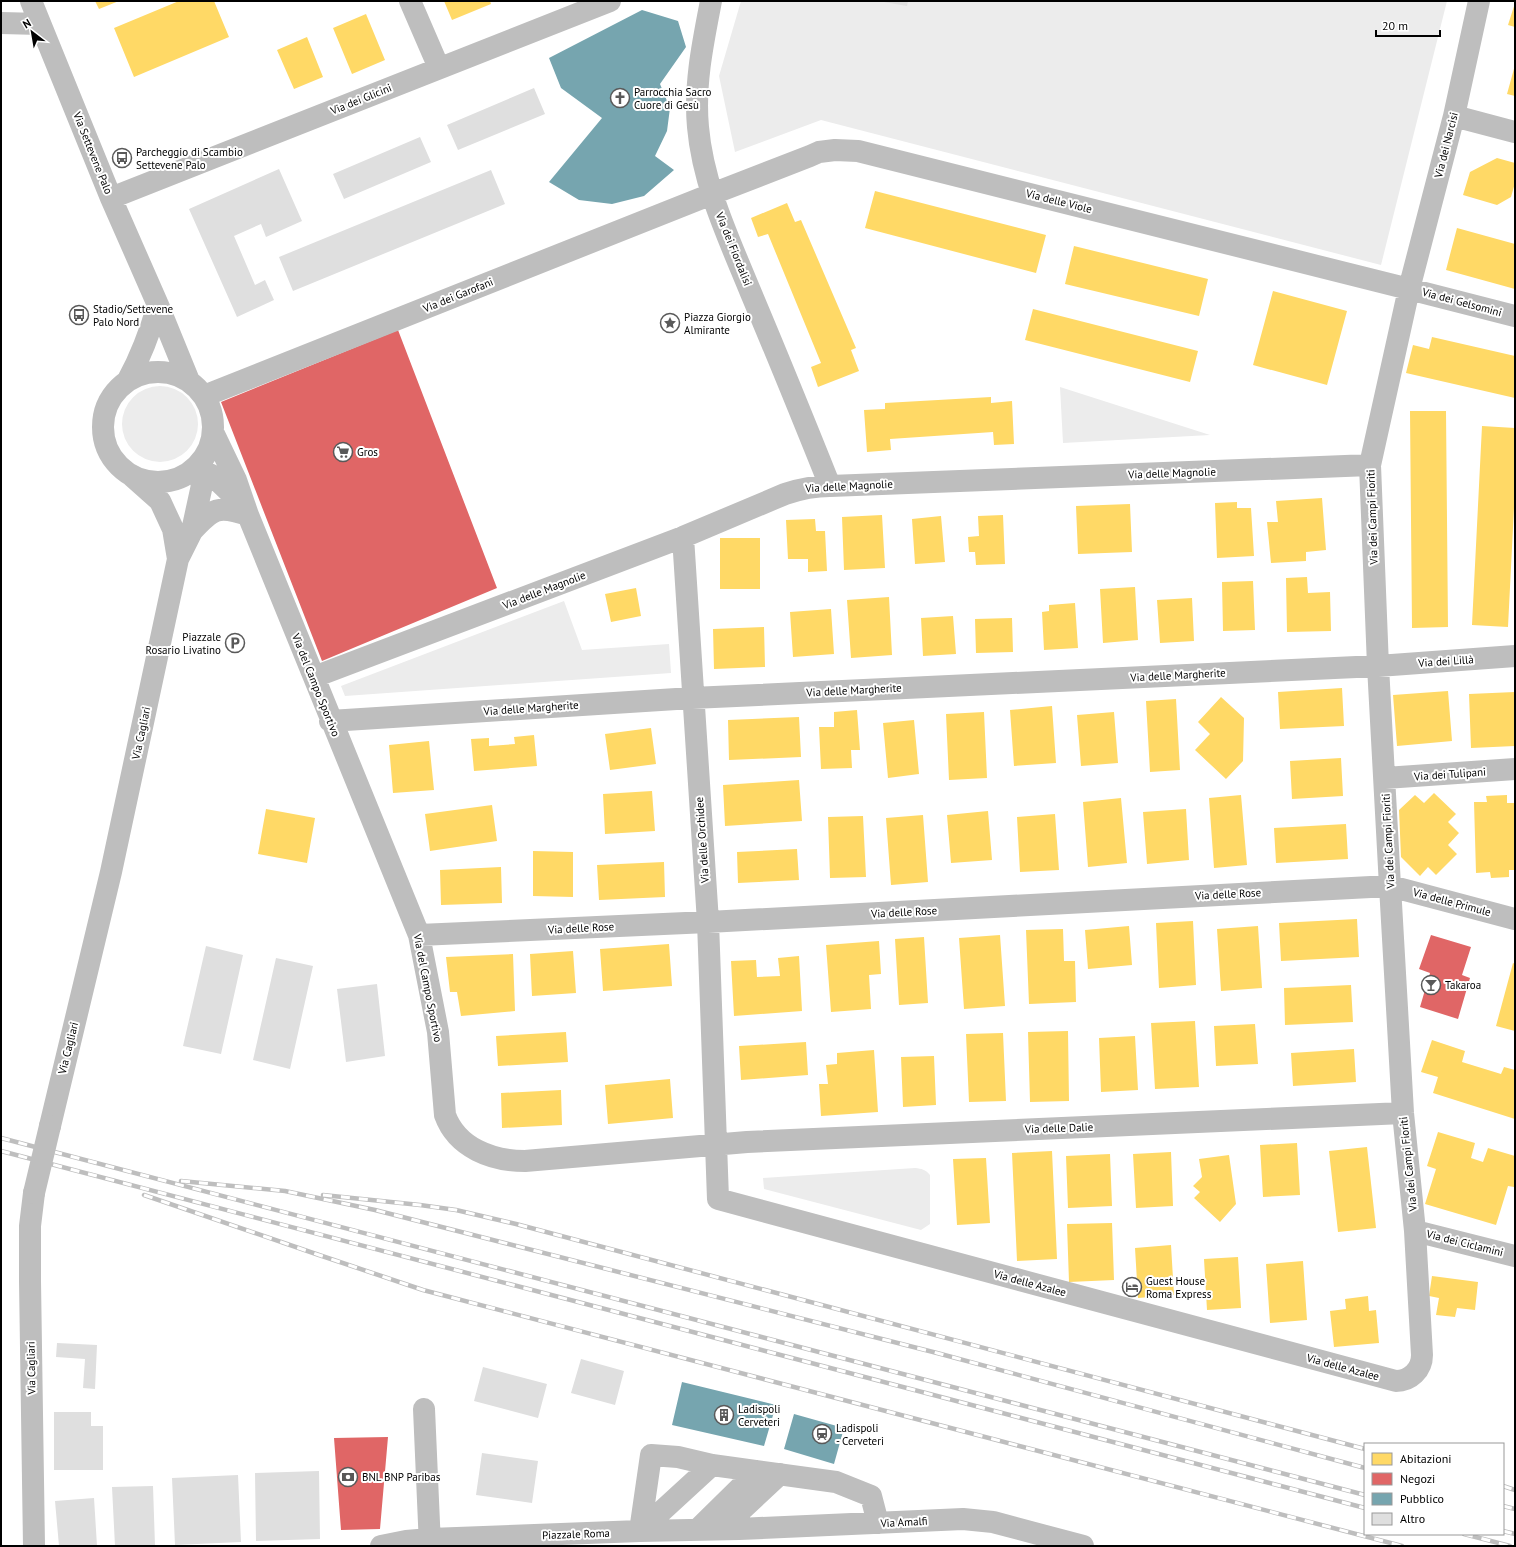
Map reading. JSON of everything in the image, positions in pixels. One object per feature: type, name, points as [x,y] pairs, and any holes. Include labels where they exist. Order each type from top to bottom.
[{"type":"street","name":"Via Settevene Palo","points":[[31,1],[111,198],[189,380]]},
{"type":"street","points":[[410,1],[439,68]]},
{"type":"street","name":"Via dei Glicini","points":[[111,198],[610,1]]},
{"type":"street","name":"Via dei Fiordalisi","points":[[711,1],[701,59],[697,109],[703,162],[721,220],[830,486]]},
{"type":"street","name":"Via dei Narcisi","points":[[1409,289],[1454,116],[1479,1]]},
{"type":"street","points":[[1,22],[40,24]]},
{"type":"street","points":[[1454,116],[1515,132]]},
{"type":"street","name":"Via delle Viole","points":[[712,194],[819,152],[852,150],[1409,289]]},
{"type":"street","name":"Via dei Garofani","points":[[204,396],[712,194]]},
{"type":"street","name":"Via dei Gelsomini","points":[[1409,289],[1515,316]]},
{"type":"street","name":"Via dei Campi Fioriti","points":[[1396,1382],[1410,1378],[1416,1372],[1422,1361],[1415,1231],[1403,1113],[1378,666],[1370,465],[1409,289]]},
{"type":"street","points":[[128,380],[140,357],[158,305]]},
{"type":"street","points":[[158,371],[174,374],[189,380],[204,396],[212,414],[213,432],[210,445],[204,457],[196,467],[182,477],[165,482],[147,481],[131,475],[118,466],[110,455],[104,443],[102,430],[103,416],[108,402],[116,390],[128,380],[142,373],[158,371]]},
{"type":"street","name":"Via del Campo Sportivo","points":[[213,432],[236,480],[246,511],[314,677],[330,721],[419,935],[438,1032],[444,1115],[451,1130],[461,1140],[477,1151],[488,1156],[516,1161],[715,1144]]},
{"type":"street","name":"Via delle Magnolie","points":[[314,677],[683,537],[785,494],[815,486],[1370,465]]},
{"type":"street","name":"Via Cagliari","points":[[34,1546],[30,1226],[34,1193],[111,872],[178,558],[192,531],[202,485],[196,467]]},
{"type":"street","name":"Via del Campo Sportivo","points":[[196,467],[213,476],[246,511]]},
{"type":"street","name":"Via Cagliari","points":[[131,475],[160,501],[173,529],[178,558]]},
{"type":"street","points":[[192,531],[205,517],[217,509],[246,511]]},
{"type":"street","name":"Via delle Orchidee","points":[[683,537],[692,698],[708,922],[715,1144]]},
{"type":"street","name":"Via dei Lillà","points":[[1378,666],[1515,656]]},
{"type":"street","name":"Via delle Margherite","points":[[330,721],[692,698],[1378,666]]},
{"type":"street","name":"Via dei Tulipani","points":[[1385,778],[1515,769]]},
{"type":"street","name":"Via delle Rose","points":[[419,935],[708,922],[1390,886]]},
{"type":"street","name":"Via delle Primule","points":[[1390,886],[1515,919]]},
{"type":"street","name":"Via delle Dalie","points":[[715,1144],[1403,1113]]},
{"type":"street","name":"Via delle Azalee","points":[[715,1144],[718,1199],[1396,1382]]},
{"type":"street","name":"Via dei Ciclamini","points":[[1415,1231],[1515,1256]]},
{"type":"street","points":[[424,1409],[430,1543]]},
{"type":"street","points":[[640,1531],[651,1455],[836,1482],[871,1496],[878,1523]]},
{"type":"street","points":[[643,1506],[705,1463]]},
{"type":"street","points":[[640,1531],[705,1463]]},
{"type":"street","points":[[697,1530],[757,1471]]},
{"type":"street","points":[[727,1535],[789,1476]]},
{"type":"street","name":"Via Amalfi","points":[[727,1535],[878,1523],[963,1519],[993,1522],[1083,1546]]},
{"type":"street","name":"Piazzale Roma","points":[[380,1546],[401,1541],[430,1543],[640,1531],[697,1530],[727,1535]]},
{"type":"shaded area","points":[[741,1],[1447,1],[1381,265],[821,120],[735,152],[719,76]]},
{"type":"shaded area","points":[[160,386],[174,389],[187,397],[195,410],[198,424],[195,438],[187,451],[174,459],[160,462],[146,459],[133,451],[125,438],[122,424],[125,410],[133,397],[146,389]]},
{"type":"shaded area","points":[[1060,387],[1210,435],[1063,443]]},
{"type":"shaded area","points":[[564,601],[582,650],[669,644],[671,673],[345,696],[341,686]]},
{"type":"shaded area","points":[[915,1168],[923,1170],[930,1175],[930,1224],[921,1230],[764,1189],[763,1178]]},
{"type":"building: Abitazioni","points":[[95,1],[119,1],[99,9]]},
{"type":"building: Abitazioni","points":[[179,1],[214,1],[229,37],[134,77],[114,28]]},
{"type":"building: Abitazioni","points":[[444,1],[490,1],[491,4],[452,20]]},
{"type":"building: Abitazioni","points":[[1515,3],[1515,27],[1508,25]]},
{"type":"building: Abitazioni","points":[[366,14],[385,60],[352,74],[333,28]]},
{"type":"building: Abitazioni","points":[[307,37],[323,77],[294,89],[277,50]]},
{"type":"building: Abitazioni","points":[[1515,65],[1515,96],[1507,94]]},
{"type":"building: Abitazioni","points":[[1497,158],[1515,163],[1515,183],[1511,197],[1497,205],[1463,195],[1470,172]]},
{"type":"building: Abitazioni","points":[[875,191],[1046,235],[1036,273],[865,228]]},
{"type":"building: Abitazioni","points":[[787,203],[795,222],[801,220],[856,348],[851,350],[859,371],[818,387],[811,367],[821,363],[768,234],[758,237],[751,218]]},
{"type":"building: Abitazioni","points":[[1457,228],[1515,244],[1515,289],[1446,270]]},
{"type":"building: Abitazioni","points":[[1074,246],[1208,279],[1199,316],[1065,284]]},
{"type":"building: Abitazioni","points":[[1273,291],[1347,311],[1327,385],[1253,365]]},
{"type":"building: Abitazioni","points":[[1033,309],[1198,351],[1190,382],[1025,340]]},
{"type":"building: Abitazioni","points":[[1432,337],[1515,356],[1515,398],[1406,373],[1413,345],[1429,349]]},
{"type":"building: Abitazioni","points":[[991,397],[991,403],[1012,401],[1014,444],[994,445],[993,432],[890,439],[891,450],[867,452],[864,410],[885,409],[885,403]]},
{"type":"building: Abitazioni","points":[[1410,411],[1446,411],[1448,627],[1412,628]]},
{"type":"building: Abitazioni","points":[[1482,426],[1515,428],[1515,488],[1508,627],[1472,625]]},
{"type":"building: Abitazioni","points":[[1322,498],[1326,550],[1306,552],[1306,561],[1271,563],[1267,522],[1278,522],[1276,501]]},
{"type":"building: Abitazioni","points":[[1237,502],[1237,508],[1251,508],[1254,556],[1217,558],[1215,503]]},
{"type":"building: Abitazioni","points":[[1130,504],[1132,552],[1078,554],[1076,506]]},
{"type":"building: Abitazioni","points":[[882,515],[885,568],[844,570],[842,517]]},
{"type":"building: Abitazioni","points":[[1003,515],[1005,564],[976,565],[975,552],[969,552],[968,537],[979,536],[978,516]]},
{"type":"building: Abitazioni","points":[[941,516],[945,562],[915,564],[912,519]]},
{"type":"building: Abitazioni","points":[[815,519],[816,531],[825,531],[827,571],[808,572],[808,559],[788,559],[786,520]]},
{"type":"building: Abitazioni","points":[[720,538],[760,538],[760,589],[720,589]]},
{"type":"building: Abitazioni","points":[[1307,577],[1308,593],[1330,592],[1331,631],[1287,632],[1286,578]]},
{"type":"building: Abitazioni","points":[[1253,581],[1255,630],[1223,631],[1222,582]]},
{"type":"building: Abitazioni","points":[[1135,587],[1138,640],[1103,643],[1100,589]]},
{"type":"building: Abitazioni","points":[[636,588],[641,616],[611,622],[605,594]]},
{"type":"building: Abitazioni","points":[[889,597],[892,655],[851,658],[847,600]]},
{"type":"building: Abitazioni","points":[[1192,598],[1194,641],[1160,643],[1157,600]]},
{"type":"building: Abitazioni","points":[[1075,603],[1078,648],[1044,650],[1042,612],[1049,611],[1049,605]]},
{"type":"building: Abitazioni","points":[[831,609],[834,654],[793,657],[790,612]]},
{"type":"building: Abitazioni","points":[[953,616],[956,654],[923,656],[921,618]]},
{"type":"building: Abitazioni","points":[[1012,618],[1013,652],[976,653],[975,619]]},
{"type":"building: Abitazioni","points":[[764,627],[765,667],[714,669],[713,629]]},
{"type":"building: Abitazioni","points":[[1342,688],[1344,726],[1280,729],[1278,692]]},
{"type":"building: Abitazioni","points":[[1448,691],[1452,741],[1397,746],[1393,695]]},
{"type":"building: Abitazioni","points":[[1515,692],[1515,746],[1471,748],[1469,694]]},
{"type":"building: Abitazioni","points":[[1221,697],[1244,718],[1243,761],[1226,779],[1195,750],[1210,734],[1198,722]]},
{"type":"building: Abitazioni","points":[[1176,699],[1180,770],[1150,772],[1146,701]]},
{"type":"building: Abitazioni","points":[[1052,706],[1056,763],[1014,766],[1010,710]]},
{"type":"building: Abitazioni","points":[[857,710],[860,750],[851,750],[852,768],[821,769],[819,727],[834,727],[834,712]]},
{"type":"building: Abitazioni","points":[[984,712],[987,778],[949,780],[946,714]]},
{"type":"building: Abitazioni","points":[[1114,712],[1118,763],[1081,766],[1077,715]]},
{"type":"building: Abitazioni","points":[[799,717],[801,757],[729,760],[728,720]]},
{"type":"building: Abitazioni","points":[[914,720],[919,774],[888,778],[883,723]]},
{"type":"building: Abitazioni","points":[[651,728],[656,764],[610,770],[605,734]]},
{"type":"building: Abitazioni","points":[[534,735],[537,766],[474,771],[471,739],[489,738],[489,746],[515,744],[514,737]]},
{"type":"building: Abitazioni","points":[[429,741],[434,790],[393,793],[389,745]]},
{"type":"building: Abitazioni","points":[[1341,758],[1343,796],[1292,799],[1290,761]]},
{"type":"building: Abitazioni","points":[[799,780],[802,821],[725,826],[723,785]]},
{"type":"building: Abitazioni","points":[[652,791],[655,831],[605,834],[603,794]]},
{"type":"building: Abitazioni","points":[[1434,793],[1456,814],[1448,822],[1459,833],[1448,845],[1457,854],[1436,875],[1428,867],[1420,876],[1401,857],[1399,810],[1415,795],[1424,803]]},
{"type":"building: Abitazioni","points":[[1241,795],[1247,865],[1214,868],[1209,798]]},
{"type":"building: Abitazioni","points":[[1507,795],[1507,803],[1515,803],[1515,870],[1509,870],[1509,877],[1491,878],[1490,872],[1476,873],[1474,802],[1487,802],[1486,796]]},
{"type":"building: Abitazioni","points":[[1121,798],[1127,863],[1088,867],[1083,802]]},
{"type":"building: Abitazioni","points":[[492,805],[497,841],[430,851],[425,814]]},
{"type":"building: Abitazioni","points":[[266,809],[315,818],[307,863],[258,854]]},
{"type":"building: Abitazioni","points":[[1186,809],[1189,860],[1147,864],[1143,812]]},
{"type":"building: Abitazioni","points":[[988,811],[992,860],[951,863],[947,815]]},
{"type":"building: Abitazioni","points":[[1055,814],[1059,870],[1020,872],[1017,817]]},
{"type":"building: Abitazioni","points":[[923,815],[928,882],[891,885],[886,818]]},
{"type":"building: Abitazioni","points":[[863,816],[866,877],[830,878],[828,817]]},
{"type":"building: Abitazioni","points":[[1346,824],[1348,859],[1276,863],[1274,828]]},
{"type":"building: Abitazioni","points":[[797,849],[799,880],[738,883],[737,852]]},
{"type":"building: Abitazioni","points":[[533,851],[573,852],[573,897],[533,896]]},
{"type":"building: Abitazioni","points":[[664,862],[665,897],[599,900],[597,865]]},
{"type":"building: Abitazioni","points":[[501,867],[502,903],[441,905],[440,870]]},
{"type":"building: Abitazioni","points":[[1357,919],[1359,957],[1281,961],[1279,923]]},
{"type":"building: Abitazioni","points":[[1193,921],[1196,985],[1159,988],[1156,923]]},
{"type":"building: Abitazioni","points":[[1129,926],[1132,965],[1088,969],[1085,930]]},
{"type":"building: Abitazioni","points":[[1258,926],[1262,988],[1221,991],[1217,929]]},
{"type":"building: Abitazioni","points":[[1063,929],[1064,961],[1075,961],[1076,1002],[1029,1004],[1026,930]]},
{"type":"building: Abitazioni","points":[[1000,935],[1005,1006],[964,1009],[959,938]]},
{"type":"building: Abitazioni","points":[[924,937],[928,1003],[899,1005],[895,939]]},
{"type":"building: Abitazioni","points":[[879,941],[881,974],[869,975],[871,1009],[831,1012],[826,945]]},
{"type":"building: Abitazioni","points":[[669,944],[672,986],[603,991],[600,949]]},
{"type":"building: Abitazioni","points":[[573,951],[576,993],[532,996],[530,954]]},
{"type":"building: Abitazioni","points":[[513,954],[515,1011],[461,1016],[457,992],[450,992],[446,957]]},
{"type":"building: Abitazioni","points":[[799,956],[802,1011],[734,1016],[731,961],[756,960],[757,977],[780,976],[778,958]]},
{"type":"building: Abitazioni","points":[[1513,963],[1515,964],[1515,1031],[1496,1026]]},
{"type":"building: Abitazioni","points":[[1351,985],[1353,1022],[1285,1025],[1284,988]]},
{"type":"building: Abitazioni","points":[[1195,1021],[1199,1087],[1155,1089],[1151,1023]]},
{"type":"building: Abitazioni","points":[[1255,1024],[1258,1064],[1216,1066],[1214,1026]]},
{"type":"building: Abitazioni","points":[[1068,1031],[1069,1101],[1030,1102],[1028,1032]]},
{"type":"building: Abitazioni","points":[[566,1032],[568,1062],[498,1066],[496,1036]]},
{"type":"building: Abitazioni","points":[[1003,1033],[1006,1101],[969,1102],[966,1034]]},
{"type":"building: Abitazioni","points":[[1135,1036],[1138,1090],[1101,1092],[1099,1038]]},
{"type":"building: Abitazioni","points":[[1432,1040],[1465,1051],[1462,1062],[1501,1074],[1504,1067],[1515,1070],[1515,1119],[1433,1093],[1438,1077],[1421,1072]]},
{"type":"building: Abitazioni","points":[[806,1042],[808,1075],[741,1080],[739,1046]]},
{"type":"building: Abitazioni","points":[[1354,1049],[1356,1082],[1293,1086],[1291,1053]]},
{"type":"building: Abitazioni","points":[[874,1050],[878,1112],[821,1116],[819,1084],[828,1084],[826,1065],[837,1064],[837,1053]]},
{"type":"building: Abitazioni","points":[[934,1056],[936,1105],[903,1107],[901,1057]]},
{"type":"building: Abitazioni","points":[[670,1079],[673,1118],[608,1124],[605,1085]]},
{"type":"building: Abitazioni","points":[[561,1090],[562,1125],[502,1128],[501,1093]]},
{"type":"building: Abitazioni","points":[[1438,1132],[1475,1143],[1471,1158],[1483,1162],[1488,1148],[1515,1156],[1515,1184],[1514,1187],[1508,1186],[1496,1225],[1425,1204],[1436,1169],[1427,1166]]},
{"type":"building: Abitazioni","points":[[1297,1143],[1300,1195],[1263,1197],[1260,1145]]},
{"type":"building: Abitazioni","points":[[1367,1147],[1376,1228],[1338,1232],[1329,1151]]},
{"type":"building: Abitazioni","points":[[1052,1151],[1057,1259],[1017,1261],[1012,1153]]},
{"type":"building: Abitazioni","points":[[1171,1152],[1173,1206],[1136,1208],[1133,1154]]},
{"type":"building: Abitazioni","points":[[1110,1154],[1112,1206],[1068,1208],[1066,1156]]},
{"type":"building: Abitazioni","points":[[1229,1155],[1236,1204],[1220,1222],[1194,1198],[1200,1192],[1193,1186],[1202,1177],[1199,1159]]},
{"type":"building: Abitazioni","points":[[986,1158],[990,1223],[957,1225],[953,1159]]},
{"type":"building: Abitazioni","points":[[1112,1223],[1114,1280],[1069,1282],[1067,1224]]},
{"type":"building: Abitazioni","points":[[1171,1245],[1174,1295],[1138,1298],[1135,1248]]},
{"type":"building: Abitazioni","points":[[1238,1257],[1241,1308],[1207,1310],[1204,1259]]},
{"type":"building: Abitazioni","points":[[1303,1261],[1307,1320],[1270,1323],[1266,1264]]},
{"type":"building: Abitazioni","points":[[1432,1276],[1478,1282],[1475,1310],[1457,1308],[1455,1317],[1436,1315],[1439,1298],[1429,1296]]},
{"type":"building: Abitazioni","points":[[1368,1296],[1369,1311],[1376,1310],[1379,1343],[1334,1347],[1330,1311],[1346,1309],[1345,1299]]},
{"type":"building: Negozi","name":"Gros","points":[[398,330],[497,588],[322,661],[221,402]]},
{"type":"building: Negozi","points":[[1431,935],[1471,947],[1462,975],[1470,978],[1458,1019],[1420,1007],[1430,973],[1419,969]]},
{"type":"building: Negozi","points":[[388,1437],[380,1529],[341,1530],[334,1438]]},
{"type":"building: Pubblico","name":"Parrocchia Sacro Cuore di Gesù","points":[[642,10],[678,21],[686,47],[660,84],[670,108],[667,131],[655,156],[674,170],[644,196],[612,204],[579,200],[549,182],[602,118],[561,88],[549,58]]},
{"type":"building: Pubblico","name":"Ladispoli Cerveteri","points":[[682,1382],[776,1405],[764,1446],[672,1425]]},
{"type":"building: Pubblico","points":[[794,1414],[844,1428],[834,1464],[784,1449]]},
{"type":"building: Altro","points":[[878,1],[908,1],[907,6]]},
{"type":"building: Altro","points":[[534,88],[545,114],[458,150],[447,125]]},
{"type":"building: Altro","points":[[420,137],[431,162],[344,199],[333,174]]},
{"type":"building: Altro","points":[[279,169],[302,221],[266,237],[261,224],[234,236],[255,285],[265,280],[274,300],[237,317],[189,209]]},
{"type":"building: Altro","points":[[491,170],[505,204],[293,291],[279,257]]},
{"type":"building: Altro","points":[[206,946],[243,955],[221,1054],[183,1046]]},
{"type":"building: Altro","points":[[276,958],[313,966],[290,1069],[253,1060]]},
{"type":"building: Altro","points":[[377,984],[385,1056],[346,1062],[337,989]]},
{"type":"building: Altro","points":[[57,1343],[97,1345],[95,1389],[83,1388],[85,1359],[56,1357]]},
{"type":"building: Altro","points":[[581,1359],[624,1371],[615,1405],[571,1393]]},
{"type":"building: Altro","points":[[483,1367],[547,1384],[538,1418],[474,1401]]},
{"type":"building: Altro","points":[[54,1412],[91,1412],[91,1426],[103,1426],[103,1470],[54,1470]]},
{"type":"building: Altro","points":[[482,1453],[538,1461],[532,1503],[476,1495]]},
{"type":"building: Altro","points":[[319,1471],[320,1539],[256,1541],[255,1473]]},
{"type":"building: Altro","points":[[238,1475],[241,1542],[175,1545],[172,1478]]},
{"type":"building: Altro","points":[[153,1486],[155,1546],[115,1546],[112,1487]]},
{"type":"building: Altro","points":[[94,1498],[97,1546],[59,1546],[55,1501]]},
{"type":"railway","points":[[1,1138],[1364,1495]]},
{"type":"railway","points":[[1,1151],[1364,1508]]},
{"type":"railway","points":[[181,1181],[285,1191],[375,1210],[937,1353],[1364,1468]]},
{"type":"railway","points":[[144,1195],[423,1290],[1402,1546]]},
{"type":"railway","points":[[323,1195],[456,1210],[516,1224],[1364,1449]]},
{"type":"railway","points":[[1504,1486],[1515,1490]]},
{"type":"railway","points":[[1504,1506],[1515,1509]]},
{"type":"railway","points":[[1504,1531],[1515,1534]]},
{"type":"railway","points":[[1468,1535],[1510,1546]]},
{"type":"place","name":"Parrocchia Sacro Cuore di Gesù","points":[[620,98]]},
{"type":"place","name":"Parcheggio di Scambio Settevene Palo","points":[[122,158]]},
{"type":"place","name":"Stadio/Settevene Palo Nord","points":[[79,315]]},
{"type":"place","name":"Piazza Giorgio Almirante","points":[[670,323]]},
{"type":"place","name":"Gros","points":[[343,452]]},
{"type":"place","name":"Piazzale Rosario Livatino","points":[[235,643]]},
{"type":"place","name":"Takaroa","points":[[1431,985]]},
{"type":"place","name":"Guest House Roma Express","points":[[1132,1287]]},
{"type":"place","name":"Ladispoli Cerveteri","points":[[724,1415]]},
{"type":"place","name":"Ladispoli - Cerveteri","points":[[822,1434]]},
{"type":"place","name":"BNL BNP Paribas","points":[[348,1477]]}]
